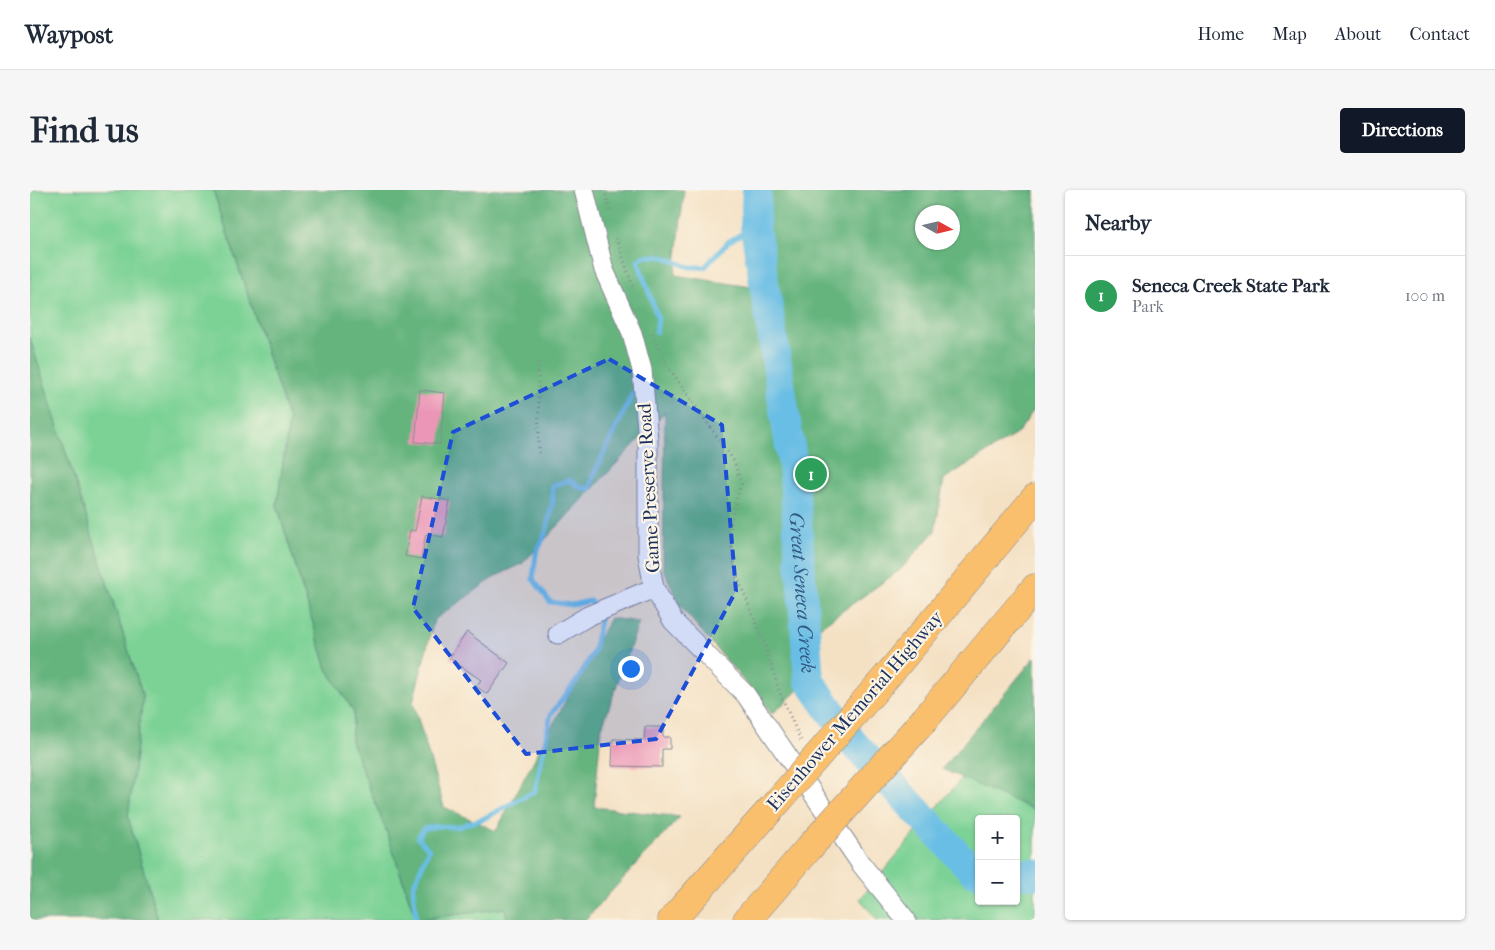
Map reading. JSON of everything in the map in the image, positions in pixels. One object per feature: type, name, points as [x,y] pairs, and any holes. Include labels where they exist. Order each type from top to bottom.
[{"type":"highway","name":"Eisenhower Memorial Highway","points":[[672,920],[780,800],[894,668],[1035,498]]},
{"type":"highway","points":[[747,920],[925,719],[1035,588]]},
{"type":"street","name":"Game Preserve Road","points":[[584,190],[604,270],[632,333],[642,370],[648,440],[648,555],[654,588],[673,621],[746,696],[861,864],[906,920]]},
{"type":"street","points":[[558,634],[588,616],[654,588]]},
{"type":"path","points":[[605,190],[611,218]]},
{"type":"path","points":[[615,233],[635,294]]},
{"type":"path","points":[[649,328],[669,368],[734,461],[740,484],[730,533],[736,573],[764,643],[780,693],[805,749]]},
{"type":"path","points":[[538,362],[539,454]]},
{"type":"highlighted area","points":[[609,359],[722,425],[736,591],[656,739],[526,754],[413,608],[453,432]]},
{"type":"green space","points":[[30,190],[213,190],[289,420],[277,506],[327,669],[354,712],[351,741],[387,833],[416,920],[158,920],[128,817],[143,697],[30,339]]},
{"type":"green space","points":[[213,190],[684,190],[675,275],[764,289],[755,226],[757,190],[1035,190],[1035,408],[1018,433],[944,479],[935,531],[900,570],[807,636],[809,680],[772,714],[681,607],[663,568],[665,412],[522,564],[496,576],[434,620],[413,702],[444,807],[496,831],[610,618],[639,622],[601,730],[594,807],[680,817],[585,920],[507,920],[505,908],[416,920],[387,833],[351,741],[354,712],[327,669],[277,505],[289,420]]},
{"type":"green space","points":[[30,338],[143,697],[128,817],[158,920],[30,920]]},
{"type":"green space","points":[[1035,657],[1035,810],[942,769]]},
{"type":"green space","points":[[1035,691],[1035,920],[877,920],[860,899]]},
{"type":"green space","points":[[506,908],[507,920],[416,920]]},
{"type":"building","points":[[420,390],[445,393],[440,444],[415,442]]},
{"type":"building","points":[[422,496],[450,501],[443,537],[426,534],[421,559],[405,556],[410,530],[415,531]]},
{"type":"building","points":[[467,632],[509,663],[487,694],[476,686],[481,680],[449,658]]},
{"type":"building","points":[[645,727],[663,727],[663,737],[670,737],[670,749],[662,749],[662,767],[612,766],[613,739],[644,740]]},
{"type":"waterway","name":"Great Seneca Creek","points":[[757,190],[755,226],[793,466],[809,680],[852,742],[975,872]]},
{"type":"waterway","points":[[656,332],[658,319],[638,261],[644,256],[664,257],[689,267],[705,267],[728,242],[755,226]]},
{"type":"waterway","points":[[596,609],[590,601],[572,605],[550,602],[533,579],[536,554],[546,532],[553,500],[552,486],[569,480],[582,488],[590,489],[593,476],[633,393]]},
{"type":"waterway","points":[[416,920],[413,887],[429,849],[418,838],[423,829],[436,826],[457,827],[483,819],[535,791],[551,714],[578,679],[594,651],[601,616]]},
{"type":"waterway","name":"Great Seneca Creek","points":[[1020,873],[1035,874]]},
{"type":"place","name":"Seneca Creek State Park","points":[[811,474]]}]
